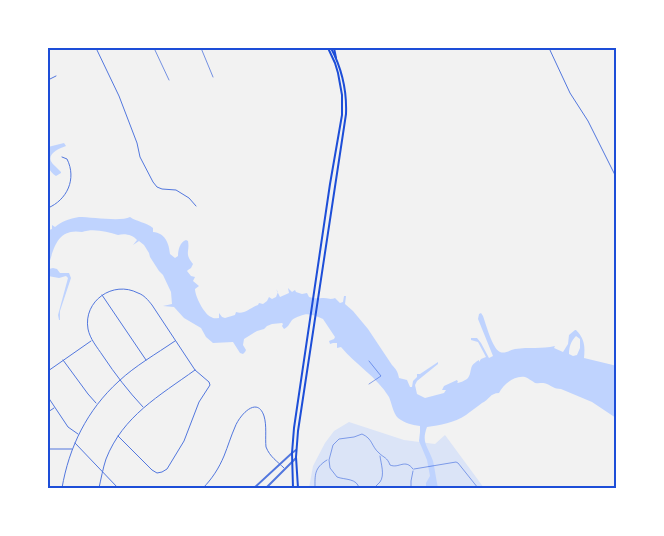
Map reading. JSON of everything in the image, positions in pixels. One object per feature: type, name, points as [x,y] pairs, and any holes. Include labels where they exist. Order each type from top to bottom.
[{"type":"main road","points":[[298,488],[296,450],[298,431],[345,124],[346,98],[342,74],[331,48]]},
{"type":"main road","points":[[293,488],[292,453],[294,428],[342,115],[341,86],[331,48]]},
{"type":"street","points":[[96,48],[119,96],[140,156],[153,182],[162,189],[176,190],[189,198],[196,206]]},
{"type":"street","points":[[549,48],[573,98],[588,121],[616,177]]},
{"type":"street","points":[[48,80],[56,76]]},
{"type":"street","points":[[48,208],[60,201],[69,189],[71,180],[70,166],[66,159],[62,157]]},
{"type":"street","points":[[118,436],[152,470],[157,473],[162,472],[167,469],[184,441],[199,402],[210,386],[209,382],[195,370],[152,305],[140,294],[131,290],[114,289],[102,295],[93,304],[88,315],[88,328],[92,340],[119,380],[143,407]]},
{"type":"street","points":[[102,295],[147,360]]},
{"type":"street","points":[[48,371],[92,340]]},
{"type":"street","points":[[62,488],[74,443],[97,404],[119,380],[176,340]]},
{"type":"street","points":[[64,360],[97,404]]},
{"type":"street","points":[[99,488],[107,458],[118,436],[131,420],[143,407],[195,370]]},
{"type":"street","points":[[48,397],[68,427],[78,434]]},
{"type":"street","points":[[48,412],[54,407]]},
{"type":"street","points":[[203,488],[211,480],[224,456],[235,425],[243,413],[251,408],[260,410],[264,416],[266,447],[269,454],[285,469]]},
{"type":"street","points":[[74,443],[118,488]]},
{"type":"street","points":[[48,449],[72,449]]},
{"type":"street","points":[[254,488],[296,450]]},
{"type":"street","points":[[266,488],[296,457]]},
{"type":"path","points":[[369,384],[380,376],[370,361]]},
{"type":"path","points":[[359,488],[358,484],[353,480],[337,477],[330,468],[329,460],[331,449],[336,441],[362,434],[369,438],[380,455],[382,478],[374,488]]},
{"type":"path","points":[[380,455],[386,458],[392,466],[403,464],[409,465],[412,469],[459,463],[478,488]]},
{"type":"path","points":[[315,488],[315,477],[318,467],[329,460]]},
{"type":"path","points":[[412,469],[412,488]]},
{"type":"shaded area","points":[[349,422],[404,440],[435,444],[445,435],[484,488],[309,488],[313,466],[325,443],[334,431]]},
{"type":"water","points":[[64,143],[66,146],[55,151],[50,159],[61,172],[56,176],[48,167],[48,147]]},
{"type":"water","points":[[79,217],[120,219],[130,217],[150,226],[153,228],[153,232],[161,234],[169,246],[170,254],[175,258],[178,256],[182,242],[188,241],[188,255],[193,264],[187,271],[191,276],[195,277],[193,281],[199,286],[195,289],[200,304],[208,315],[213,318],[219,318],[219,313],[225,318],[235,315],[236,312],[244,312],[259,303],[263,304],[269,297],[272,299],[276,297],[278,293],[280,297],[289,293],[288,288],[292,292],[295,290],[302,294],[307,293],[311,298],[335,298],[340,303],[343,302],[344,296],[346,296],[345,304],[368,329],[396,369],[399,378],[407,380],[410,387],[412,387],[417,374],[438,362],[415,385],[417,394],[425,398],[444,393],[446,390],[442,390],[444,386],[457,380],[458,383],[467,379],[473,364],[486,357],[478,342],[471,340],[471,338],[477,338],[489,358],[493,356],[478,319],[481,313],[494,346],[500,352],[555,346],[554,348],[563,352],[568,344],[569,335],[576,330],[584,343],[584,358],[616,366],[616,418],[592,402],[561,389],[545,383],[535,383],[525,377],[513,379],[499,393],[492,395],[461,418],[427,427],[425,441],[433,461],[438,488],[429,488],[426,486],[430,476],[427,460],[419,441],[420,426],[408,424],[398,418],[389,397],[378,383],[341,347],[337,348],[337,343],[330,344],[329,341],[335,337],[323,319],[306,314],[292,320],[284,329],[282,323],[267,326],[244,339],[243,345],[246,350],[243,354],[240,353],[233,342],[213,343],[206,337],[201,328],[184,318],[174,307],[163,306],[172,304],[171,292],[163,275],[144,245],[139,241],[133,245],[137,240],[131,236],[96,230],[67,233],[58,241],[48,267],[48,234],[49,230],[52,229],[52,225],[55,227],[69,219]],"holes":[[[576,336],[580,339],[580,348],[577,355],[569,354],[574,338]]]},
{"type":"water","points":[[48,268],[57,269],[60,273],[69,273],[71,278],[60,311],[60,320],[58,315],[68,278],[66,276],[59,278],[48,276]]},
{"type":"railway","points":[[154,48],[169,80]]},
{"type":"railway","points":[[201,48],[213,77]]}]
